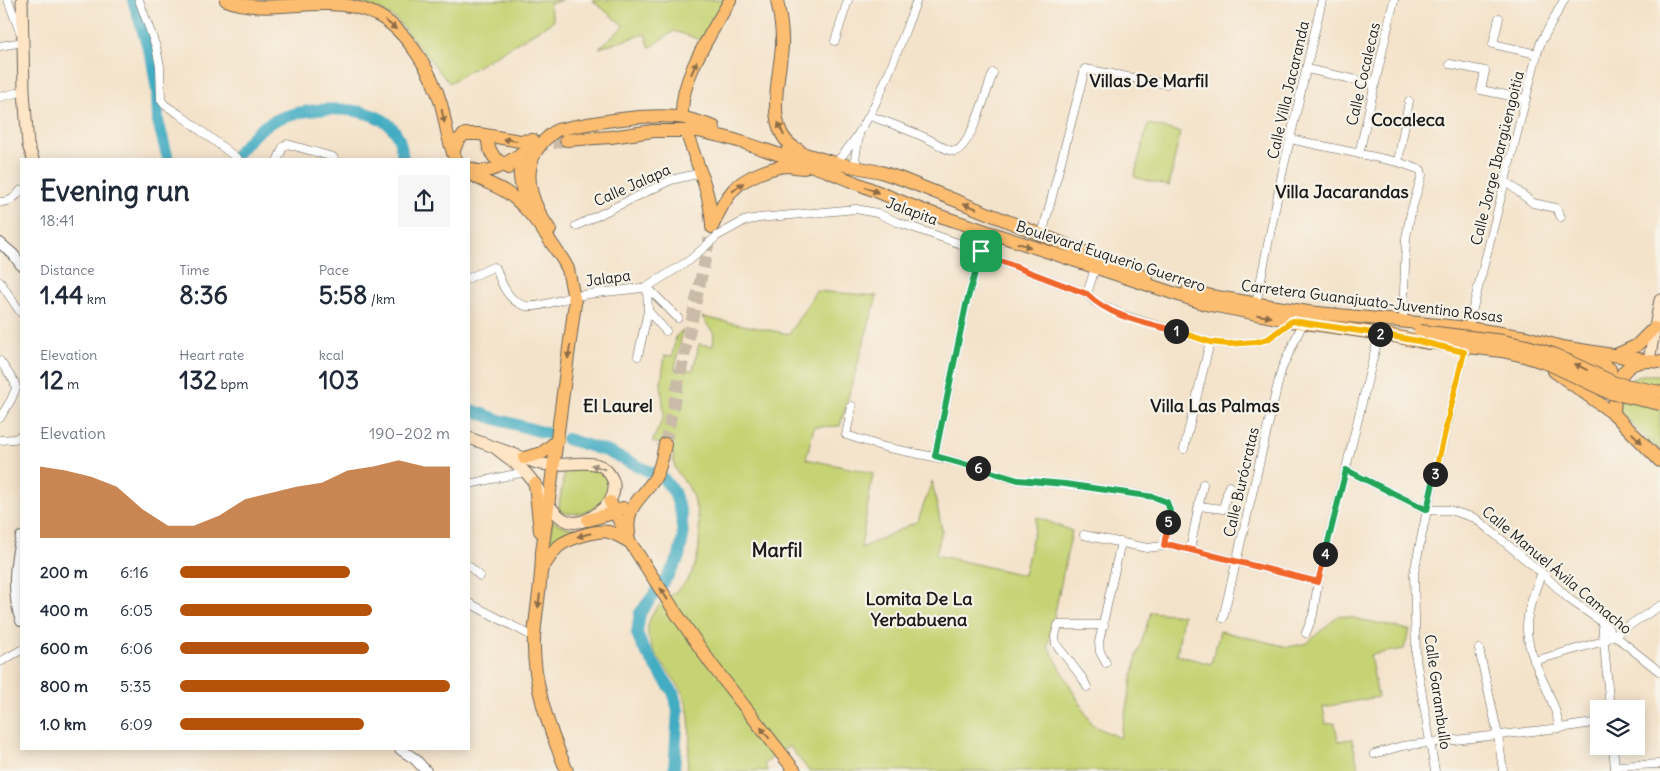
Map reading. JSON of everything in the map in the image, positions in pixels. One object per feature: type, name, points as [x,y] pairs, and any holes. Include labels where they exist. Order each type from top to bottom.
[{"type":"main road","points":[[22,0],[24,91],[28,145],[33,158]]},
{"type":"main road","points":[[226,0],[238,5],[256,8],[328,4],[364,10],[394,26],[407,41],[428,74],[441,105],[448,140],[455,156]]},
{"type":"main road","points":[[682,114],[684,95],[694,68],[730,0]]},
{"type":"main road","points":[[777,0],[782,31],[782,45],[776,119],[779,128],[794,148],[817,158]]},
{"type":"main road","points":[[542,552],[575,299],[572,269],[568,257],[548,227],[531,192],[529,172],[531,162],[540,145],[557,130],[632,119],[677,117],[714,127]]},
{"type":"main road","name":"Boulevard Euquerio Guerrero","points":[[817,158],[714,127],[672,124],[632,126],[565,137],[611,136],[653,131],[698,131],[831,167],[922,210],[1206,304],[1298,322],[1378,334],[1419,336],[1464,352],[1520,360],[1542,366],[1556,372],[1614,414],[1660,461]]},
{"type":"main road","points":[[455,156],[458,140],[462,136],[471,133],[520,141],[529,146]]},
{"type":"main road","points":[[487,136],[489,148],[494,157],[505,164],[520,184]]},
{"type":"main road","points":[[688,137],[710,203],[712,227],[724,201],[735,187],[759,174],[773,168],[787,166],[831,167]]},
{"type":"main road","points":[[529,146],[519,170],[520,184],[529,213]]},
{"type":"main road","points":[[470,168],[478,172],[485,172],[505,164],[529,146]]},
{"type":"main road","name":"Carretera Guanajuato-Juventino Rosas","points":[[817,158],[831,167],[881,172],[902,179],[1146,277],[1211,296],[1256,304],[1350,316],[1468,328],[1526,337],[1562,347],[1651,360]]},
{"type":"main road","points":[[470,173],[507,193],[529,213],[568,269],[575,299]]},
{"type":"main road","points":[[1614,414],[1614,394],[1619,380],[1626,370],[1636,363],[1651,360],[1654,328],[1660,300]]},
{"type":"main road","points":[[1350,316],[1363,323],[1419,336],[1524,356],[1549,364],[1610,393],[1660,404]]},
{"type":"main road","points":[[1616,355],[1636,346],[1654,328]]},
{"type":"main road","points":[[1419,336],[1504,341],[1527,346],[1553,354],[1615,383],[1660,392]]},
{"type":"main road","points":[[1542,366],[1556,368],[1596,386],[1608,382],[1611,372],[1606,366],[1562,347]]},
{"type":"main road","points":[[470,438],[539,464],[554,466],[588,464],[598,465],[606,470],[612,478],[614,485],[613,507],[630,542],[712,665],[795,771]]},
{"type":"main road","points":[[524,458],[542,453],[558,440]]},
{"type":"main road","points":[[630,542],[628,531],[630,515],[635,501],[655,477],[660,466],[665,444]]},
{"type":"main road","points":[[494,447],[525,472],[556,516],[570,522],[588,520],[613,507],[635,501]]},
{"type":"main road","points":[[535,484],[542,552],[534,637],[535,671],[539,694],[567,771]]},
{"type":"main road","points":[[542,568],[559,546],[580,536],[612,532],[630,542]]},
{"type":"street","points":[[0,46],[23,40],[8,0]]},
{"type":"street","points":[[139,0],[156,46],[160,66],[161,100],[165,105],[236,158]]},
{"type":"street","points":[[835,40],[848,0]]},
{"type":"street","points":[[831,167],[844,154],[870,116],[917,0]]},
{"type":"street","name":"Calle Villa Jacaranda","points":[[1256,304],[1290,139],[1322,0]]},
{"type":"street","name":"Calle Cocalecas","points":[[1359,154],[1394,0]]},
{"type":"street","name":"Calle Jorge Ibargüengoitia","points":[[1468,328],[1537,54],[1541,42],[1564,0]]},
{"type":"street","points":[[1498,18],[1492,44],[1537,54]]},
{"type":"street","points":[[1450,64],[1485,71],[1481,90],[1526,99]]},
{"type":"street","points":[[1042,235],[1085,69],[1166,84]]},
{"type":"street","points":[[1306,69],[1375,84]]},
{"type":"street","points":[[870,116],[916,132],[954,151],[958,150],[967,142],[972,132],[993,73]]},
{"type":"street","points":[[0,97],[24,91]]},
{"type":"street","points":[[1398,162],[1409,101]]},
{"type":"street","points":[[859,131],[856,159],[861,169]]},
{"type":"street","points":[[1290,139],[1398,162],[1421,170],[1422,175],[1411,212],[1406,238],[1403,321]]},
{"type":"street","points":[[278,158],[283,147],[287,144],[334,158]]},
{"type":"street","name":"Calle Jalapa","points":[[576,226],[671,180],[701,173]]},
{"type":"street","points":[[1505,181],[1533,202],[1556,208],[1561,217]]},
{"type":"street","points":[[0,202],[12,199],[20,191]]},
{"type":"street","name":"Jalapita","points":[[647,287],[690,260],[717,236],[744,221],[856,209],[877,213],[897,222],[981,251],[1002,262],[1087,294],[1095,302],[1126,316],[1210,342],[1228,344],[1256,342],[1268,339],[1298,322]]},
{"type":"street","points":[[935,456],[966,305],[986,232]]},
{"type":"street","points":[[0,243],[17,256]]},
{"type":"street","points":[[0,253],[17,256]]},
{"type":"street","name":"Jalapa","points":[[470,276],[493,267],[496,268],[503,286],[517,302],[527,306],[575,299],[607,291],[618,292],[647,287]]},
{"type":"street","points":[[1087,294],[1095,268]]},
{"type":"street","points":[[0,282],[20,312]]},
{"type":"street","points":[[638,356],[648,311],[647,287]]},
{"type":"street","points":[[647,287],[678,318]]},
{"type":"street","points":[[648,311],[666,331]]},
{"type":"street","name":"Calle Burócratas","points":[[1223,618],[1278,379],[1298,322]]},
{"type":"street","points":[[1306,633],[1311,624],[1318,582],[1378,334]]},
{"type":"street","points":[[1184,449],[1210,342]]},
{"type":"street","name":"Calle Garambullo","points":[[1435,771],[1416,659],[1414,573],[1464,352]]},
{"type":"street","points":[[0,361],[16,388],[0,418]]},
{"type":"street","points":[[852,406],[846,435],[884,447],[935,456],[1018,480],[1065,484],[1154,497],[1167,502],[1170,511],[1167,546]]},
{"type":"street","points":[[0,440],[14,440],[20,437]]},
{"type":"street","name":"Calle Manuel Ávila Camacho","points":[[1346,470],[1427,510],[1449,510],[1474,518],[1542,573],[1569,599],[1602,622],[1614,635],[1660,672]]},
{"type":"street","points":[[470,484],[525,472]]},
{"type":"street","points":[[1190,550],[1203,484]]},
{"type":"street","points":[[1199,506],[1223,509],[1230,486]]},
{"type":"street","points":[[1084,535],[1147,548],[1167,546],[1190,550],[1318,582]]},
{"type":"street","points":[[1106,663],[1100,652],[1100,642],[1121,542]]},
{"type":"street","points":[[20,543],[15,577],[16,608],[20,618]]},
{"type":"street","points":[[470,567],[480,576]]},
{"type":"street","points":[[1542,573],[1533,595],[1527,625],[1534,660],[1553,704],[1560,728]]},
{"type":"street","points":[[470,604],[534,637]]},
{"type":"street","points":[[1534,660],[1604,641],[1660,606]]},
{"type":"street","points":[[1602,622],[1609,700]]},
{"type":"street","points":[[1087,687],[1056,644],[1058,625],[1104,625]]},
{"type":"street","points":[[1479,649],[1498,735],[1503,771]]},
{"type":"street","points":[[0,662],[4,656],[20,650]]},
{"type":"street","points":[[1374,754],[1402,746],[1430,742],[1590,723]]},
{"type":"street","points":[[401,750],[426,771]]},
{"type":"street","points":[[1614,755],[1615,769],[1660,764]]},
{"type":"green space","points":[[347,0],[562,0],[549,4],[554,21],[449,83],[397,20],[373,7]]},
{"type":"green space","points":[[592,0],[725,0],[701,40],[674,31],[650,48],[645,34],[599,48],[624,26]]},
{"type":"green space","points":[[1148,124],[1180,132],[1169,186],[1134,177]]},
{"type":"green space","points":[[816,291],[877,296],[840,426],[814,427],[806,459],[873,473],[861,548],[918,521],[932,481],[942,530],[936,555],[1024,575],[1037,517],[1072,531],[1048,646],[1092,725],[1120,738],[1136,659],[1151,612],[1183,615],[1177,655],[1211,664],[1220,631],[1288,647],[1307,643],[1339,615],[1410,630],[1404,649],[1370,655],[1378,697],[1323,707],[1326,724],[1335,723],[1338,741],[1352,739],[1359,771],[809,771],[789,746],[764,764],[768,771],[687,771],[690,726],[685,699],[676,682],[656,654],[648,636],[648,626],[653,612],[684,584],[691,574],[698,551],[699,538],[699,525],[694,501],[689,487],[675,468],[670,446],[652,442],[664,416],[661,383],[665,355],[672,356],[676,336],[683,330],[675,369],[693,370],[699,344],[713,346],[714,334],[702,317],[789,334]]},
{"type":"green space","points":[[1641,375],[1660,375],[1660,452],[1620,412],[1619,400],[1624,383]]},
{"type":"green space","points":[[590,468],[601,471],[610,482],[609,496],[592,509],[580,513],[573,514],[558,511],[565,469]]},
{"type":"green space","points":[[552,521],[566,527],[581,529],[559,539],[549,550]]},
{"type":"waterway","points":[[133,0],[152,60],[157,91],[158,121],[168,158]]},
{"type":"waterway","points":[[234,158],[258,131],[278,119],[306,111],[323,110],[358,112],[374,116],[387,123],[398,136],[403,158]]},
{"type":"waterway","points":[[470,409],[549,434]]},
{"type":"waterway","points":[[567,439],[606,451],[663,478],[674,492],[681,513],[683,537],[679,557],[668,576],[640,613],[637,633],[642,646],[673,692],[678,710],[674,771]]},
{"type":"tunnel","points":[[535,147],[566,140]]},
{"type":"tunnel","points":[[665,444],[712,227]]},
{"type":"district","name":"Villas De Marfil","points":[[1149,80]]},
{"type":"district","name":"Cocaleca","points":[[1408,119]]},
{"type":"district","name":"Villa Jacarandas","points":[[1342,191]]},
{"type":"district","name":"El Laurel","points":[[618,405]]},
{"type":"district","name":"Villa Las Palmas","points":[[1215,405]]},
{"type":"district","name":"Marfil","points":[[777,549]]},
{"type":"district","name":"Lomita De La Yerbabuena","points":[[919,608]]},
{"type":"route","points":[[981,251],[995,259],[1087,294],[1095,302],[1108,309],[1210,342],[1228,344],[1268,339],[1292,321],[1389,335],[1464,352],[1427,510],[1346,470],[1318,582],[1236,563],[1171,545],[1164,546],[1170,511],[1167,502],[1154,497],[1065,484],[1018,480],[935,456],[966,305],[981,251]]}]
